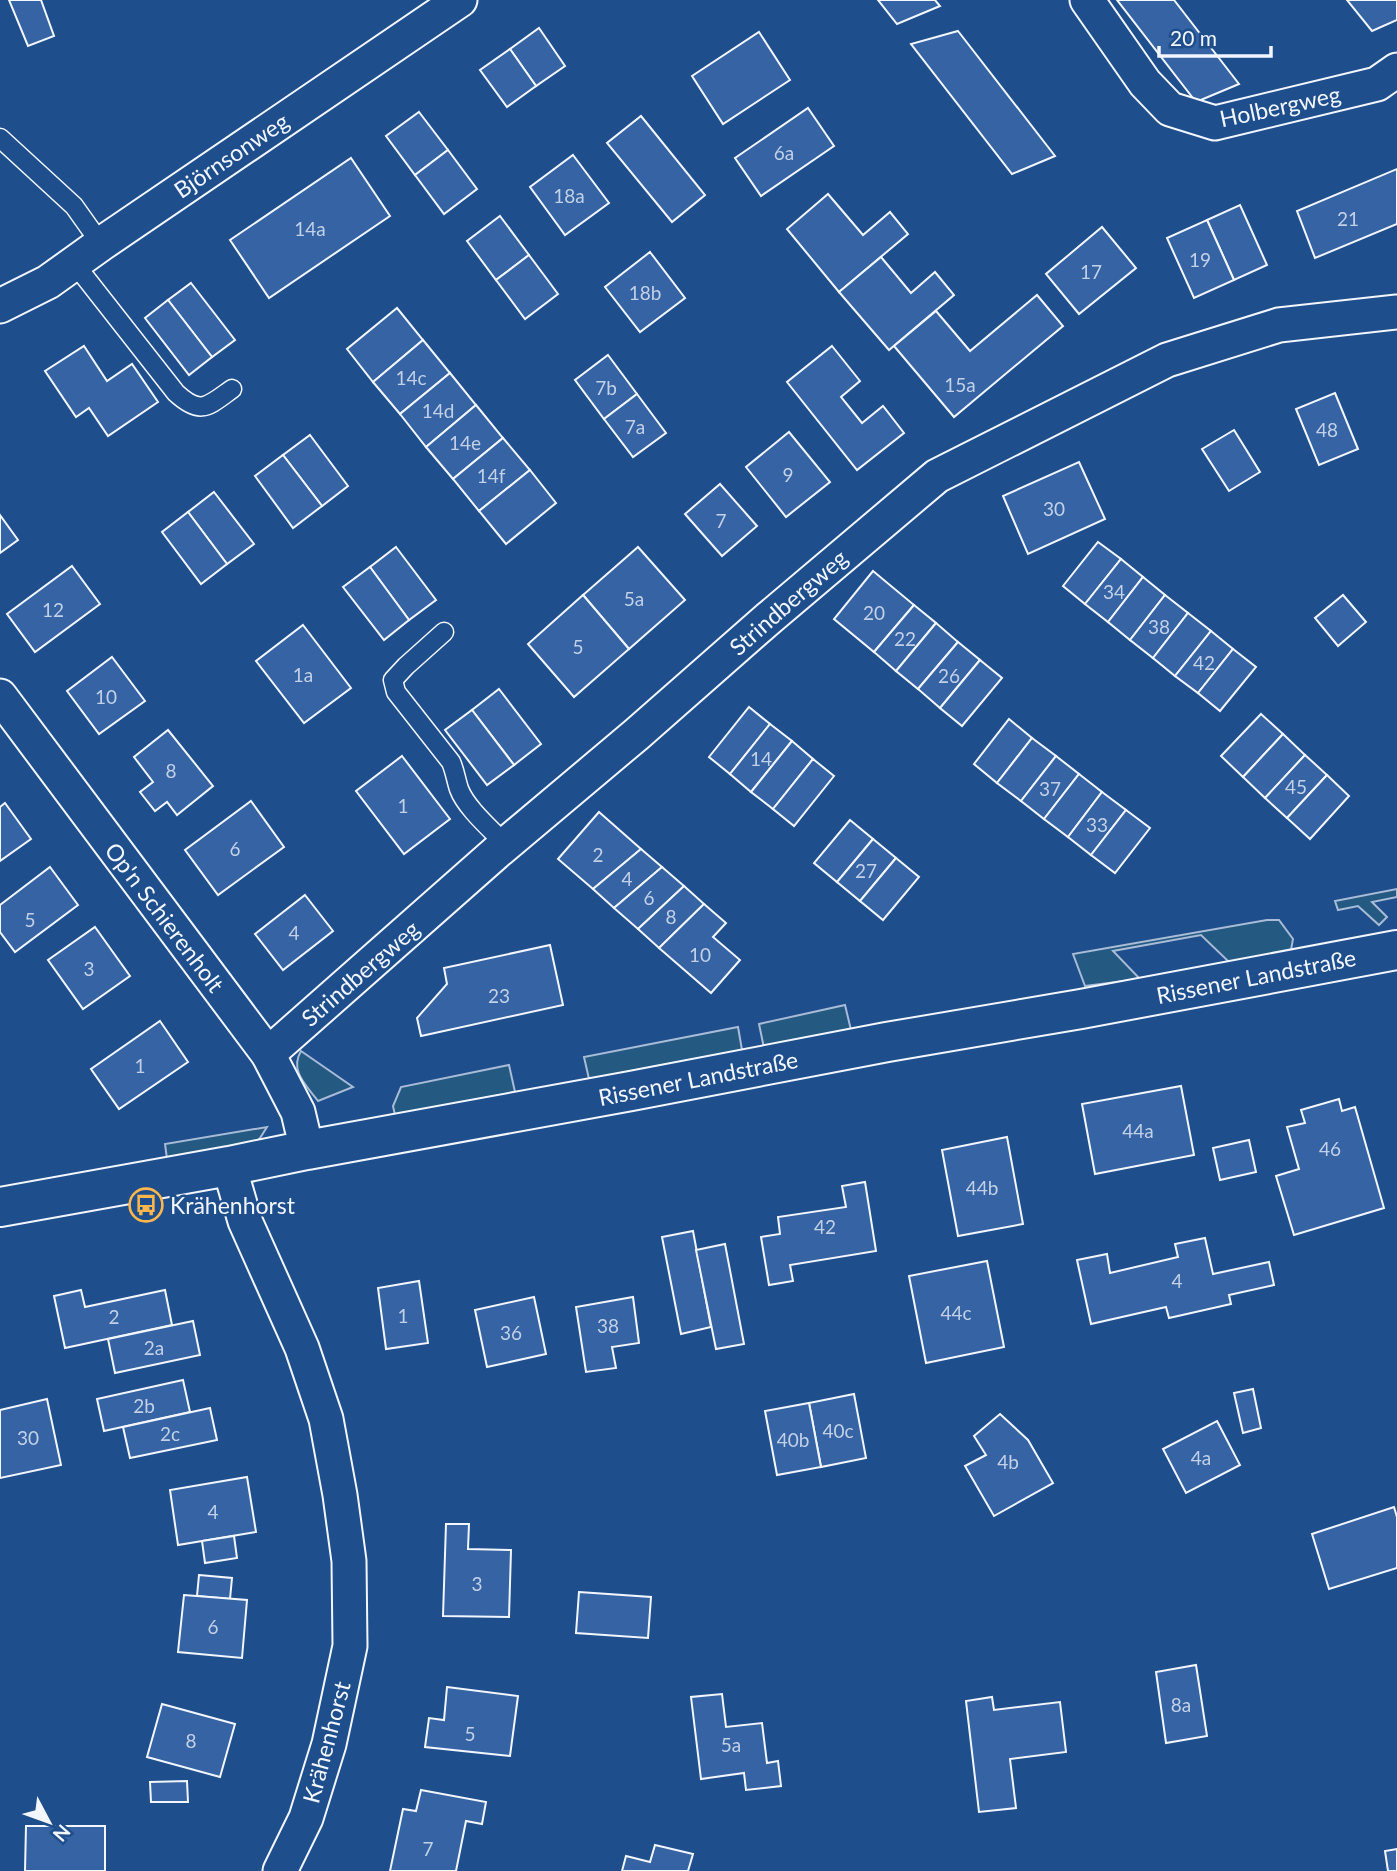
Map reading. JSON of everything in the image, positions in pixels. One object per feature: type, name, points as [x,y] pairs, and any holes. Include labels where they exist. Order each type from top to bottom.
[{"type":"main road","name":"Rissener Landstraße","points":[[0,1207],[1397,950]]},
{"type":"street","name":"Björnsonweg","points":[[0,306],[48,282],[460,0]]},
{"type":"street","name":"Holbergweg","points":[[1087,0],[1145,83],[1170,109],[1215,123],[1377,84],[1397,70]]},
{"type":"street","name":"Strindbergweg","points":[[268,1054],[506,845],[937,476],[1167,360],[1279,325],[1397,312]]},
{"type":"street","name":"Op'n Schierenholt","points":[[0,696],[268,1054],[298,1112],[307,1150]]},
{"type":"street","name":"Krähenhorst","points":[[229,1166],[245,1221],[302,1348],[326,1419],[349,1561],[350,1646],[329,1744],[306,1818],[280,1871]]},
{"type":"lane","points":[[0,138],[74,206],[101,244]]},
{"type":"lane","points":[[74,263],[176,393],[187,403],[199,408],[209,405],[232,388]]},
{"type":"lane","points":[[444,632],[393,680],[396,692],[451,762],[466,802],[506,845]]},
{"type":"shaded area","points":[[1397,889],[1397,897],[1372,902],[1387,917],[1379,925],[1358,906],[1338,910],[1335,901]]},
{"type":"shaded area","points":[[1279,920],[1293,939],[1291,950],[1229,962],[1201,935],[1113,951],[1140,979],[1085,986],[1073,954]]},
{"type":"shaded area","points":[[845,1005],[851,1030],[764,1048],[759,1024]]},
{"type":"shaded area","points":[[738,1027],[742,1050],[589,1079],[584,1057]]},
{"type":"shaded area","points":[[301,1051],[353,1087],[318,1101],[298,1072]]},
{"type":"shaded area","points":[[509,1065],[515,1092],[395,1115],[393,1106],[401,1087]]},
{"type":"shaded area","points":[[267,1127],[255,1143],[167,1159],[165,1144]]},
{"type":"building","points":[[9,0],[41,0],[54,36],[28,46]]},
{"type":"building","points":[[878,0],[935,0],[940,6],[897,24]]},
{"type":"building","points":[[1117,0],[1174,0],[1239,84],[1196,102]]},
{"type":"building","points":[[1347,0],[1397,0],[1397,20],[1372,31]]},
{"type":"building","points":[[539,28],[565,66],[536,86],[510,49]]},
{"type":"building","points":[[958,31],[1055,156],[1012,174],[911,44]]},
{"type":"building","points":[[759,32],[790,80],[723,124],[692,76]]},
{"type":"building","points":[[510,49],[536,86],[507,107],[480,70]]},
{"type":"building","points":[[808,108],[834,146],[761,196],[735,158]]},
{"type":"building","points":[[419,112],[448,150],[415,175],[386,136]]},
{"type":"building","points":[[641,116],[705,195],[672,222],[607,143]]},
{"type":"building","points":[[448,150],[477,189],[444,214],[415,175]]},
{"type":"building","points":[[573,155],[609,203],[565,235],[530,187]]},
{"type":"building","points":[[351,158],[390,216],[269,298],[230,240]]},
{"type":"building","points":[[1397,169],[1397,224],[1315,258],[1297,211]]},
{"type":"building","points":[[828,194],[863,235],[890,212],[908,234],[839,292],[787,229]]},
{"type":"building","points":[[1240,205],[1267,265],[1234,280],[1207,220]]},
{"type":"building","points":[[500,216],[529,255],[496,280],[467,241]]},
{"type":"building","points":[[1207,220],[1234,280],[1194,298],[1167,238]]},
{"type":"building","points":[[1102,227],[1136,268],[1079,314],[1046,274]]},
{"type":"building","points":[[650,252],[685,298],[640,332],[605,287]]},
{"type":"building","points":[[529,255],[558,294],[525,319],[496,280]]},
{"type":"building","points":[[881,257],[911,293],[935,272],[954,295],[889,350],[839,292]]},
{"type":"building","points":[[191,283],[235,340],[212,357],[168,300]]},
{"type":"building","points":[[1037,295],[1063,326],[954,417],[894,346],[936,311],[970,351]]},
{"type":"building","points":[[168,300],[212,357],[189,375],[145,318]]},
{"type":"building","points":[[397,308],[423,340],[373,382],[347,349]]},
{"type":"building","points":[[423,340],[450,373],[400,414],[373,382]]},
{"type":"building","points":[[84,346],[107,381],[132,364],[158,402],[108,436],[89,408],[76,417],[45,371]]},
{"type":"building","points":[[832,346],[860,381],[841,397],[862,423],[883,406],[904,433],[857,470],[787,382]]},
{"type":"building","points":[[608,355],[637,394],[604,419],[575,380]]},
{"type":"building","points":[[450,373],[476,405],[426,447],[400,414]]},
{"type":"building","points":[[1335,393],[1358,449],[1319,465],[1296,409]]},
{"type":"building","points":[[637,394],[666,433],[633,457],[604,419]]},
{"type":"building","points":[[476,405],[503,438],[453,479],[426,447]]},
{"type":"building","points":[[1234,430],[1260,472],[1229,491],[1202,449]]},
{"type":"building","points":[[789,432],[830,482],[786,517],[746,467]]},
{"type":"building","points":[[310,435],[348,486],[322,506],[283,455]]},
{"type":"building","points":[[503,438],[530,470],[479,511],[453,479]]},
{"type":"building","points":[[283,455],[322,506],[293,528],[255,476]]},
{"type":"building","points":[[1079,462],[1105,519],[1028,554],[1003,496]]},
{"type":"building","points":[[530,470],[556,503],[506,544],[479,511]]},
{"type":"building","points":[[720,484],[757,526],[722,556],[685,514]]},
{"type":"building","points":[[214,492],[254,544],[227,564],[188,512]]},
{"type":"building","points":[[188,512],[227,564],[201,584],[162,532]]},
{"type":"building","points":[[0,515],[18,540],[0,553]]},
{"type":"building","points":[[1098,542],[1121,559],[1085,604],[1063,586]]},
{"type":"building","points":[[396,547],[436,600],[409,620],[370,567]]},
{"type":"building","points":[[638,547],[685,600],[629,649],[583,595]]},
{"type":"building","points":[[1121,559],[1143,577],[1108,622],[1085,604]]},
{"type":"building","points":[[72,566],[100,604],[35,652],[7,614]]},
{"type":"building","points":[[370,567],[409,620],[384,640],[343,587]]},
{"type":"building","points":[[873,571],[914,605],[874,652],[834,619]]},
{"type":"building","points":[[1143,577],[1165,595],[1130,640],[1108,622]]},
{"type":"building","points":[[583,595],[629,649],[574,697],[528,644]]},
{"type":"building","points":[[1165,595],[1188,613],[1153,658],[1130,640]]},
{"type":"building","points":[[1343,595],[1366,622],[1338,646],[1315,618]]},
{"type":"building","points":[[914,605],[936,623],[896,671],[874,652]]},
{"type":"building","points":[[1188,613],[1211,631],[1175,676],[1153,658]]},
{"type":"building","points":[[936,623],[958,642],[918,689],[896,671]]},
{"type":"building","points":[[303,625],[351,688],[304,723],[256,661]]},
{"type":"building","points":[[1211,631],[1233,649],[1198,693],[1175,676]]},
{"type":"building","points":[[958,642],[980,660],[940,708],[918,689]]},
{"type":"building","points":[[1233,649],[1256,667],[1220,711],[1198,693]]},
{"type":"building","points":[[112,657],[145,701],[99,734],[67,691]]},
{"type":"building","points":[[980,660],[1002,678],[962,726],[940,708]]},
{"type":"building","points":[[499,689],[541,744],[514,765],[472,710]]},
{"type":"building","points":[[749,707],[770,724],[730,774],[709,757]]},
{"type":"building","points":[[472,710],[514,765],[487,785],[445,730]]},
{"type":"building","points":[[1261,714],[1283,734],[1243,777],[1221,756]]},
{"type":"building","points":[[1009,719],[1032,738],[997,783],[974,764]]},
{"type":"building","points":[[770,724],[792,741],[751,792],[730,774]]},
{"type":"building","points":[[168,730],[213,786],[177,815],[167,802],[155,811],[140,792],[153,782],[134,757]]},
{"type":"building","points":[[1283,734],[1305,755],[1265,798],[1243,777]]},
{"type":"building","points":[[1032,738],[1056,756],[1021,801],[997,783]]},
{"type":"building","points":[[792,741],[813,759],[773,809],[751,792]]},
{"type":"building","points":[[1305,755],[1327,775],[1287,818],[1265,798]]},
{"type":"building","points":[[402,756],[450,819],[404,854],[356,791]]},
{"type":"building","points":[[1056,756],[1079,774],[1044,819],[1021,801]]},
{"type":"building","points":[[813,759],[834,776],[794,826],[773,809]]},
{"type":"building","points":[[1079,774],[1102,792],[1068,837],[1044,819]]},
{"type":"building","points":[[1327,775],[1349,796],[1310,839],[1287,818]]},
{"type":"building","points":[[1102,792],[1126,810],[1091,855],[1068,837]]},
{"type":"building","points":[[251,801],[284,847],[218,895],[185,850]]},
{"type":"building","points":[[5,803],[31,839],[0,861],[0,807]]},
{"type":"building","points":[[1126,810],[1150,828],[1115,873],[1091,855]]},
{"type":"building","points":[[599,812],[641,849],[593,889],[558,859]]},
{"type":"building","points":[[850,820],[873,839],[837,882],[814,863]]},
{"type":"building","points":[[873,839],[896,858],[860,901],[837,882]]},
{"type":"building","points":[[641,849],[662,867],[614,908],[593,889]]},
{"type":"building","points":[[896,858],[919,877],[883,920],[860,901]]},
{"type":"building","points":[[50,867],[78,905],[15,952],[0,932],[0,905]]},
{"type":"building","points":[[662,867],[684,886],[638,929],[614,908]]},
{"type":"building","points":[[684,886],[704,904],[659,948],[638,929]]},
{"type":"building","points":[[305,895],[333,931],[283,970],[255,934]]},
{"type":"building","points":[[704,904],[726,923],[713,937],[740,960],[711,993],[659,948]]},
{"type":"building","points":[[95,927],[130,976],[83,1009],[48,960]]},
{"type":"building","points":[[550,945],[563,1005],[421,1036],[417,1018],[447,984],[444,968]]},
{"type":"building","points":[[160,1021],[188,1062],[119,1109],[91,1069]]},
{"type":"building","points":[[1181,1086],[1194,1155],[1095,1174],[1082,1104]]},
{"type":"building","points":[[1339,1099],[1342,1111],[1355,1107],[1384,1208],[1294,1235],[1276,1176],[1299,1169],[1287,1127],[1305,1123],[1301,1110]]},
{"type":"building","points":[[1007,1137],[1023,1224],[958,1236],[942,1150]]},
{"type":"building","points":[[1249,1140],[1256,1172],[1220,1180],[1213,1148]]},
{"type":"building","points":[[865,1182],[876,1251],[790,1265],[793,1281],[769,1285],[761,1237],[780,1234],[778,1217],[846,1207],[842,1186]]},
{"type":"building","points":[[693,1231],[711,1327],[681,1334],[662,1237]]},
{"type":"building","points":[[1205,1238],[1213,1274],[1269,1262],[1274,1285],[1229,1295],[1231,1304],[1169,1318],[1166,1307],[1091,1324],[1077,1260],[1107,1254],[1110,1273],[1178,1257],[1175,1244]]},
{"type":"building","points":[[725,1244],[744,1344],[716,1349],[696,1250]]},
{"type":"building","points":[[987,1261],[1004,1347],[926,1363],[909,1276]]},
{"type":"building","points":[[419,1281],[428,1343],[386,1349],[378,1288]]},
{"type":"building","points":[[81,1290],[85,1307],[165,1290],[172,1325],[65,1348],[54,1296]]},
{"type":"building","points":[[534,1297],[546,1354],[487,1367],[475,1310]]},
{"type":"building","points":[[633,1297],[639,1343],[612,1347],[616,1368],[586,1372],[576,1307]]},
{"type":"building","points":[[193,1321],[200,1355],[115,1373],[108,1339]]},
{"type":"building","points":[[183,1380],[190,1412],[104,1431],[97,1399]]},
{"type":"building","points":[[1253,1389],[1261,1428],[1243,1433],[1234,1393]]},
{"type":"building","points":[[854,1394],[866,1458],[821,1467],[809,1403]]},
{"type":"building","points":[[47,1399],[61,1465],[0,1478],[0,1410]]},
{"type":"building","points":[[809,1403],[821,1467],[777,1475],[765,1411]]},
{"type":"building","points":[[210,1408],[217,1440],[130,1458],[123,1427]]},
{"type":"building","points":[[1000,1414],[1028,1440],[1053,1483],[994,1516],[965,1466],[986,1455],[974,1436]]},
{"type":"building","points":[[1217,1421],[1240,1465],[1186,1493],[1163,1449]]},
{"type":"building","points":[[247,1477],[256,1532],[178,1545],[170,1490]]},
{"type":"building","points":[[1394,1507],[1397,1517],[1397,1568],[1329,1589],[1312,1534]]},
{"type":"building","points":[[446,1524],[469,1524],[468,1549],[511,1550],[509,1617],[443,1616]]},
{"type":"building","points":[[234,1536],[237,1558],[205,1563],[202,1541]]},
{"type":"building","points":[[199,1575],[232,1578],[230,1599],[197,1596]]},
{"type":"building","points":[[579,1592],[651,1597],[648,1638],[576,1633]]},
{"type":"building","points":[[184,1595],[247,1600],[242,1658],[178,1652]]},
{"type":"building","points":[[1196,1665],[1207,1736],[1166,1743],[1156,1672]]},
{"type":"building","points":[[447,1687],[518,1696],[510,1756],[425,1747],[429,1718],[444,1720]]},
{"type":"building","points":[[722,1694],[726,1727],[762,1723],[767,1763],[778,1761],[781,1786],[746,1790],[744,1773],[701,1779],[691,1697]]},
{"type":"building","points":[[992,1697],[994,1710],[1060,1702],[1066,1752],[1010,1759],[1016,1808],[979,1812],[966,1701]]},
{"type":"building","points":[[162,1704],[235,1724],[220,1777],[147,1757]]},
{"type":"building","points":[[187,1781],[188,1802],[151,1802],[150,1782]]},
{"type":"building","points":[[421,1790],[486,1802],[482,1824],[466,1821],[456,1871],[390,1871],[403,1809],[416,1811]]},
{"type":"building","points":[[26,1826],[105,1826],[105,1871],[25,1871]]},
{"type":"building","points":[[655,1845],[693,1854],[688,1871],[622,1871],[626,1856],[650,1862]]},
{"type":"building","points":[[1397,1849],[1397,1871],[1388,1871],[1385,1851]]},
{"type":"place","name":"Krähenhorst","points":[[146,1205]]}]
